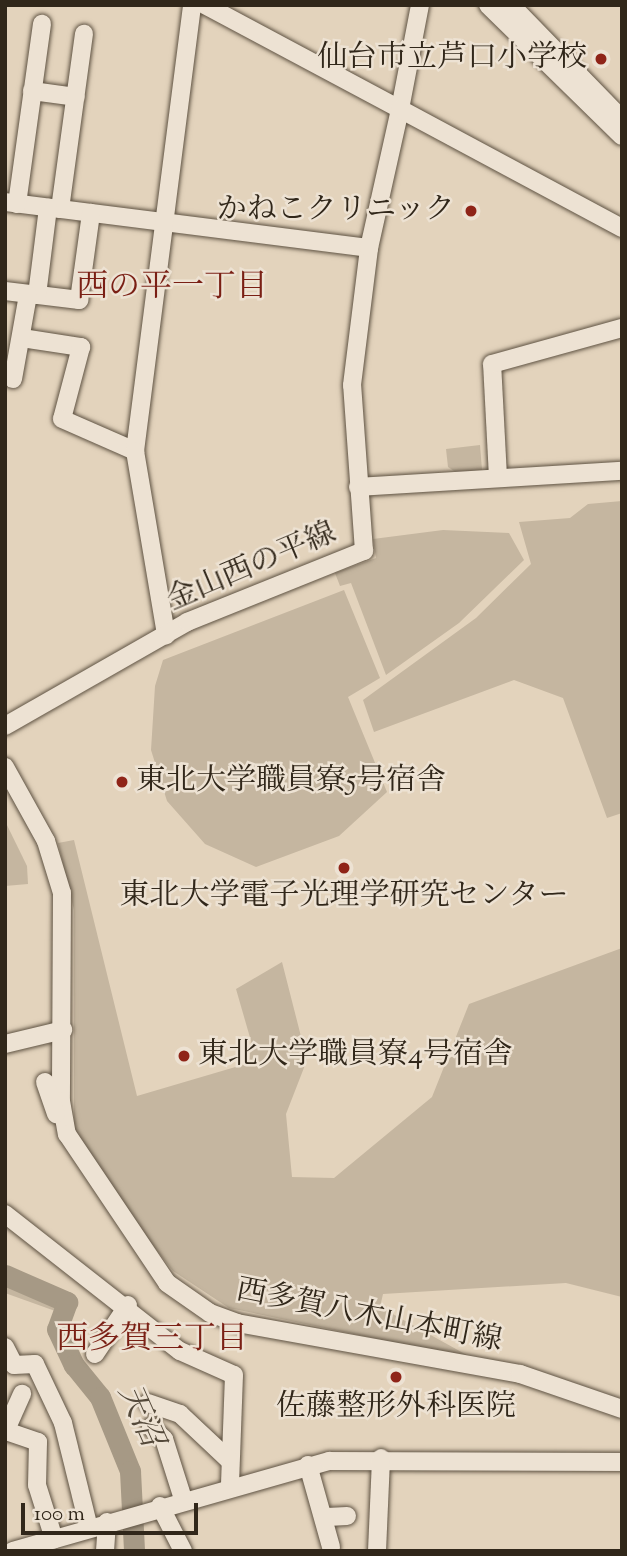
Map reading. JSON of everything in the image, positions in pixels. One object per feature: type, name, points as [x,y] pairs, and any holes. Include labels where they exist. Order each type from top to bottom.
[{"type":"street","points":[[166,635],[135,451],[162,223],[192,5]]},
{"type":"street","points":[[205,5],[622,228]]},
{"type":"street","name":"金山西の平線","points":[[5,726],[166,635],[364,551],[352,386],[369,248],[420,5]]},
{"type":"street","points":[[488,5],[619,127]]},
{"type":"street","points":[[510,5],[594,90],[619,127]]},
{"type":"street","points":[[41,24],[32,91],[11,203],[369,248]]},
{"type":"street","points":[[13,379],[54,209],[76,97],[84,34]]},
{"type":"street","points":[[32,91],[76,97]]},
{"type":"street","points":[[5,291],[79,300],[91,213]]},
{"type":"street","points":[[498,477],[492,365],[622,328]]},
{"type":"street","points":[[22,338],[81,348],[62,419],[135,451]]},
{"type":"street","points":[[358,487],[622,471]]},
{"type":"street","name":"西多賀八木山本町線","points":[[5,766],[58,877],[63,1115],[79,1160],[125,1228],[167,1283],[210,1313],[264,1329],[520,1374],[622,1409]]},
{"type":"street","points":[[5,1044],[62,1030]]},
{"type":"street","points":[[45,1083],[57,1114],[63,1115]]},
{"type":"street","points":[[5,1214],[128,1305],[180,1351],[234,1375],[229,1485]]},
{"type":"street","points":[[94,1354],[128,1305]]},
{"type":"street","points":[[5,1347],[14,1365],[35,1364],[63,1423],[89,1528]]},
{"type":"street","points":[[22,1394],[6,1431],[38,1442],[37,1485],[54,1539]]},
{"type":"street","points":[[148,1403],[180,1414],[229,1460]]},
{"type":"street","points":[[151,1427],[164,1439],[183,1499]]},
{"type":"street","points":[[13,1551],[229,1485],[308,1465],[382,1458],[622,1462]]},
{"type":"street","points":[[377,1551],[382,1458]]},
{"type":"street","points":[[308,1465],[327,1517],[331,1547]]},
{"type":"street","points":[[160,1506],[183,1551]]},
{"type":"street","points":[[327,1517],[347,1516]]},
{"type":"street","points":[[105,1551],[123,1517]]},
{"type":"shaded area","points":[[480,445],[482,470],[457,473],[448,467],[446,449]]},
{"type":"shaded area","points":[[622,501],[622,813],[607,818],[563,698],[514,680],[374,732],[363,700],[476,618],[531,564],[519,522],[570,518],[588,504]]},
{"type":"shaded area","points":[[443,530],[509,533],[524,560],[459,623],[386,675],[351,583],[340,586],[335,573],[376,558],[373,539]]},
{"type":"shaded area","points":[[344,590],[380,678],[348,697],[387,792],[339,836],[256,867],[205,844],[167,801],[151,750],[155,686],[163,660]]},
{"type":"shaded area","points":[[5,821],[27,866],[28,884],[5,886]]},
{"type":"shaded area","points":[[74,840],[137,1096],[249,1063],[251,1041],[236,989],[282,962],[307,1060],[286,1114],[292,1177],[334,1178],[432,1097],[469,1004],[622,948],[622,1297],[566,1283],[383,1294],[380,1307],[474,1359],[229,1308],[173,1271],[97,1174],[74,1126],[74,910],[58,843]]},
{"type":"shaded area","points":[[5,1280],[62,1303],[58,1312],[5,1293]]},
{"type":"waterway","name":"天沼","points":[[5,1275],[67,1302],[57,1329],[74,1365],[100,1397],[130,1471],[134,1551]]},
{"type":"place","name":"仙台市立芦口小学校","points":[[601,59]]},
{"type":"place","name":"かねこクリニック","points":[[471,211]]},
{"type":"place","name":"東北大学職員寮5号宿舎","points":[[122,782]]},
{"type":"place","name":"東北大学電子光理学研究センター","points":[[344,868]]},
{"type":"place","name":"東北大学職員寮4号宿舎","points":[[184,1056]]},
{"type":"place","name":"佐藤整形外科医院","points":[[396,1377]]},
{"type":"district","name":"西の平一丁目","points":[[172,288]]},
{"type":"district","name":"西多賀三丁目","points":[[152,1340]]}]
